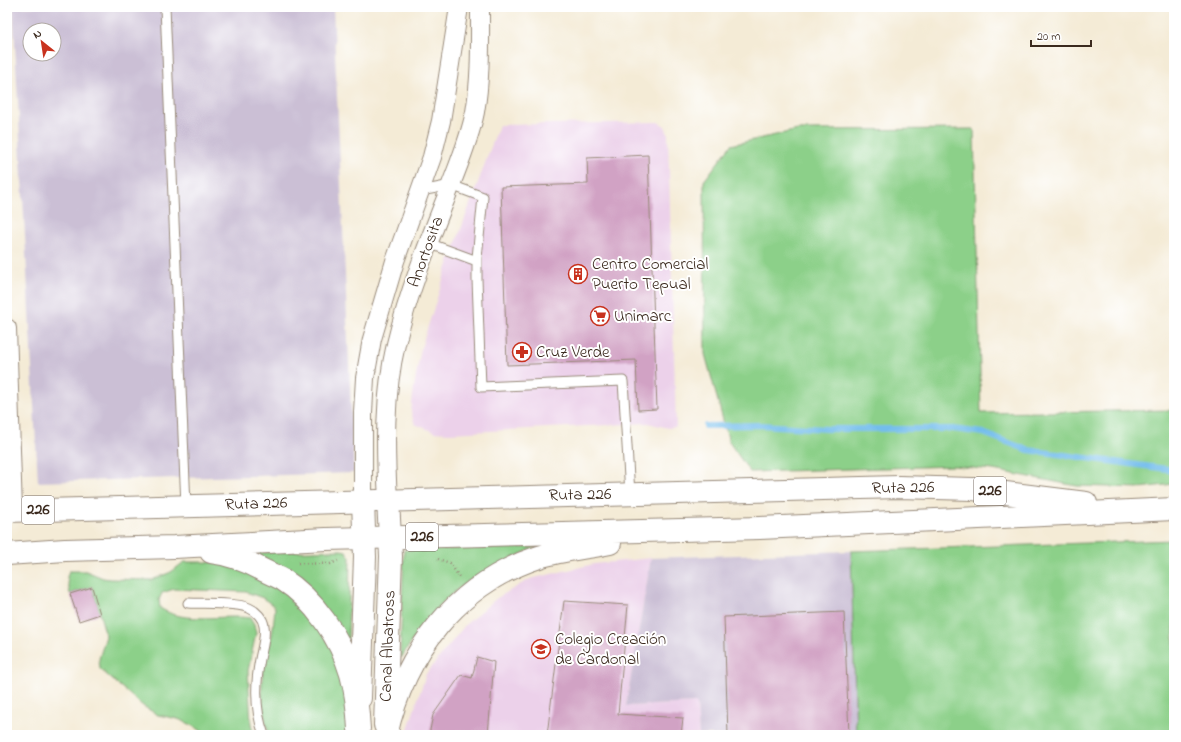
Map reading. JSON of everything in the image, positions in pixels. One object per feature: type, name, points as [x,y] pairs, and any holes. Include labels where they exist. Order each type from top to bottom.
[{"type":"main road","name":"Ruta 226","points":[[10,511],[935,487],[973,489],[1114,507],[1151,510]]},
{"type":"main road","name":"Canal Albatross","points":[[386,735],[390,547],[388,500]]},
{"type":"main road","name":"Canal Albatross","points":[[358,732],[365,548],[363,501]]},
{"type":"main road","name":"Ruta 226","points":[[7,554],[65,550],[174,547],[326,539],[365,548],[671,531],[934,521],[1174,509]]},
{"type":"main road","points":[[386,735],[390,716],[398,693],[420,648],[443,618],[470,594],[504,572],[540,557],[564,551],[671,531]]},
{"type":"main road","points":[[174,547],[222,554],[245,561],[282,579],[307,600],[324,621],[346,661],[354,684],[358,706],[358,732]]},
{"type":"street","name":"Anortosita","points":[[363,501],[363,412],[365,378],[372,339],[395,261],[421,192],[432,157],[441,121],[450,57],[460,7]]},
{"type":"street","name":"Anortosita","points":[[388,500],[387,412],[389,381],[405,308],[428,243],[469,137],[475,113],[478,88],[480,7]]},
{"type":"street","points":[[7,328],[10,511]]},
{"type":"lane","points":[[164,7],[186,506]]},
{"type":"lane","points":[[421,192],[451,185],[483,196],[477,261],[481,387],[623,381],[630,494]]},
{"type":"lane","points":[[428,243],[477,261]]},
{"type":"lane","points":[[188,603],[236,605],[249,608],[259,614],[264,624],[264,638],[257,674],[257,709],[264,735]]},
{"type":"path","points":[[436,558],[450,563],[470,594]]},
{"type":"shaded area","points":[[13,7],[333,7],[354,473],[38,482]]},
{"type":"shaded area","points":[[658,122],[665,126],[668,134],[676,427],[668,428],[648,423],[449,433],[434,432],[415,424],[411,412],[421,348],[446,270],[499,125]]},
{"type":"shaded area","points":[[851,551],[856,735],[699,735],[697,703],[626,706],[651,558]]},
{"type":"shaded area","name":"Colegio Creación de Cardonal","points":[[651,558],[626,706],[697,703],[699,735],[406,735],[426,674],[466,624],[497,598],[530,579],[594,564]]},
{"type":"green space","points":[[974,129],[981,413],[1174,410],[1174,484],[1140,488],[1077,486],[993,470],[954,466],[750,472],[729,442],[705,354],[704,181],[731,145],[798,130]]},
{"type":"green space","points":[[1174,540],[1174,735],[856,735],[851,551]]},
{"type":"green space","points":[[537,547],[489,569],[458,589],[436,609],[418,632],[402,657],[400,657],[404,550]]},
{"type":"green space","points":[[346,551],[350,557],[348,642],[249,553]]},
{"type":"green space","points":[[184,562],[210,562],[259,573],[305,605],[340,661],[349,715],[346,735],[269,735],[263,708],[262,680],[265,659],[272,635],[275,607],[263,598],[246,592],[174,589],[162,593],[159,600],[160,608],[181,616],[192,618],[250,618],[256,633],[248,671],[251,724],[254,735],[208,735],[192,725],[178,719],[158,715],[143,706],[100,669],[99,659],[106,636],[92,587],[70,594],[67,577],[69,571],[86,571],[103,578],[110,579],[152,580],[171,572]]},
{"type":"building","name":"Centro Comercial Puerto Tepual","points":[[648,155],[657,409],[638,410],[636,360],[507,365],[501,187],[588,184],[587,158]]},
{"type":"building","points":[[92,587],[100,614],[79,621],[70,594]]},
{"type":"building","points":[[564,601],[628,605],[618,714],[683,718],[681,735],[547,735]]},
{"type":"building","points":[[844,612],[849,735],[728,735],[724,617]]},
{"type":"building","points":[[477,657],[494,662],[488,735],[429,735],[433,715],[461,675],[472,678]]},
{"type":"waterway","points":[[706,426],[760,425],[827,429],[953,429],[983,433],[1028,450],[1174,470]]},
{"type":"place","name":"Centro Comercial Puerto Tepual","points":[[578,274]]},
{"type":"place","name":"Unimarc","points":[[600,316]]},
{"type":"place","name":"Cruz Verde","points":[[522,352]]},
{"type":"place","name":"Colegio Creación de Cardonal","points":[[541,649]]}]
